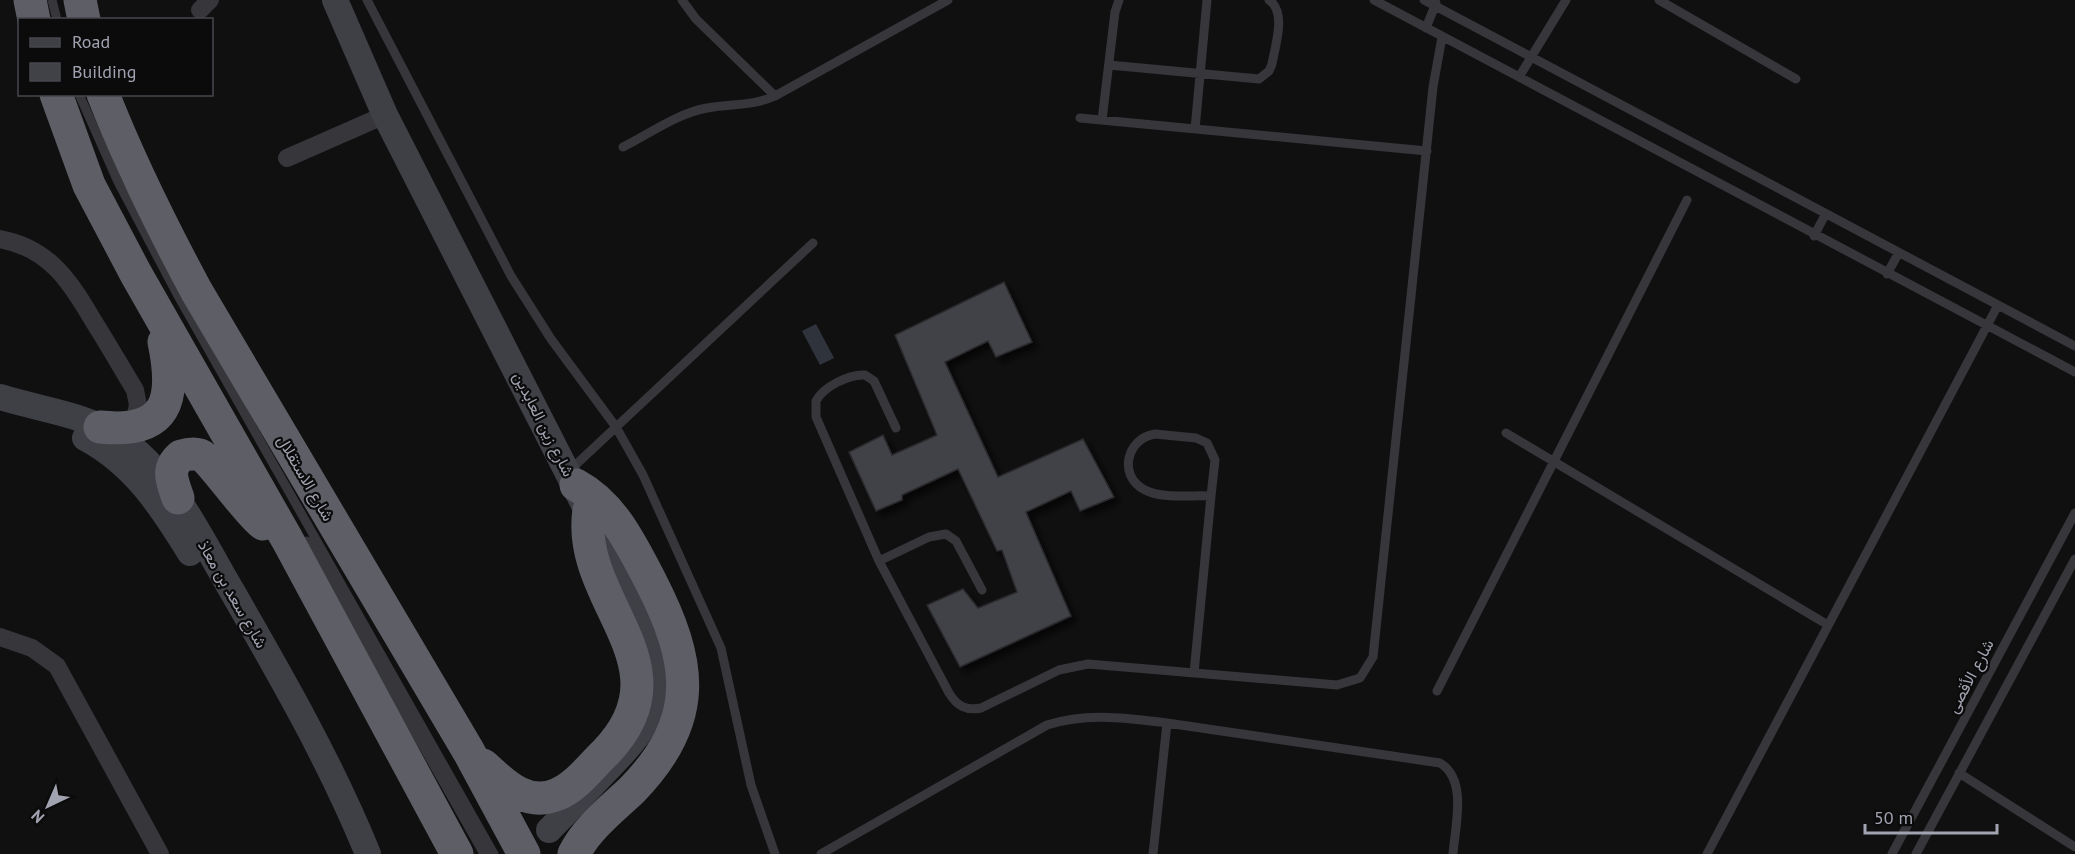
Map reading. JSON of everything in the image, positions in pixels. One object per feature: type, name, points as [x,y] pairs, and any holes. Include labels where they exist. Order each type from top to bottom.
[{"type":"highway","points":[[30,0],[34,18]]},
{"type":"highway","points":[[80,0],[84,18]]},
{"type":"highway","points":[[57,96],[89,184],[159,316],[287,539],[457,854]]},
{"type":"highway","name":"شارع الاستقلال","points":[[104,96],[124,148],[160,223],[197,292],[469,752],[524,854]]},
{"type":"highway","points":[[100,427],[132,428],[159,412],[169,394],[170,372],[159,316]]},
{"type":"highway","points":[[178,498],[171,478],[171,470],[181,456],[199,454],[207,459],[248,511],[287,539]]},
{"type":"highway","points":[[469,752],[518,793],[543,798],[568,790],[614,742],[630,719],[638,691],[636,663],[592,561],[578,489]]},
{"type":"highway","points":[[574,854],[583,840],[638,783],[664,751],[679,714],[683,675],[676,636],[642,564],[604,504],[578,489]]},
{"type":"street","name":"شارع زين العابدين","points":[[334,0],[385,115],[652,635],[659,662],[660,681],[657,699],[641,733],[549,830]]},
{"type":"street","points":[[287,158],[385,115]]},
{"type":"street","points":[[0,239],[29,247],[44,256],[69,280],[135,390],[138,405],[132,428]]},
{"type":"street","points":[[135,390],[155,395],[169,394]]},
{"type":"street","name":"شارع سعد بن معاذ","points":[[0,397],[58,411],[100,427],[136,451],[178,498],[368,854]]},
{"type":"street","name":"شارع سعد بن معاذ","points":[[27,405],[44,419],[109,453],[152,493],[292,713],[352,854]]},
{"type":"street","points":[[0,637],[32,648],[57,666],[160,854]]},
{"type":"lane","points":[[42,0],[46,18]]},
{"type":"lane","points":[[52,0],[56,18]]},
{"type":"lane","points":[[367,0],[511,276],[551,339],[615,427],[643,475],[722,648],[751,785],[775,854]]},
{"type":"lane","points":[[682,0],[696,19],[775,96]]},
{"type":"lane","points":[[623,147],[692,111],[708,107],[758,104],[948,0]]},
{"type":"lane","points":[[1102,120],[1114,12],[1119,0]]},
{"type":"lane","points":[[1195,129],[1207,0]]},
{"type":"lane","points":[[1109,65],[1253,80],[1265,76],[1272,64],[1279,17],[1277,7],[1269,0]]},
{"type":"lane","points":[[1374,0],[1814,236],[2075,372]]},
{"type":"lane","points":[[1424,0],[1436,3],[1825,215],[2075,346]]},
{"type":"lane","points":[[1659,0],[1796,79]]},
{"type":"lane","points":[[1426,28],[1436,3]]},
{"type":"lane","points":[[1519,77],[1565,3]]},
{"type":"lane","points":[[896,428],[874,381],[865,375],[854,376],[826,389],[816,401],[816,417],[879,561],[954,700],[967,709],[981,708],[1045,676],[1072,666],[1105,664],[1337,685],[1360,678],[1370,665],[1434,74],[1442,37]]},
{"type":"lane","points":[[71,96],[84,132]]},
{"type":"lane","points":[[80,96],[113,172],[177,294],[494,854]]},
{"type":"lane","points":[[1080,118],[1427,151]]},
{"type":"lane","points":[[1437,691],[1687,200]]},
{"type":"lane","points":[[1814,236],[1825,215]]},
{"type":"lane","points":[[578,489],[615,427],[813,243]]},
{"type":"lane","points":[[142,251],[484,854]]},
{"type":"lane","points":[[1887,274],[1898,254]]},
{"type":"lane","points":[[1707,854],[1998,305]]},
{"type":"lane","points":[[1506,433],[1555,460],[1828,625]]},
{"type":"lane","points":[[1194,673],[1211,496],[1214,454],[1202,440],[1155,434],[1141,439],[1131,450],[1129,472],[1143,489],[1158,493],[1211,496]]},
{"type":"lane","name":"شارع الأقصى","points":[[1892,854],[2075,513]]},
{"type":"lane","points":[[879,561],[929,537],[946,534],[956,541],[982,590]]},
{"type":"lane","points":[[1916,854],[2075,560]]},
{"type":"lane","points":[[821,854],[1047,725],[1073,718],[1094,716],[1167,723],[1440,763],[1451,772],[1456,786],[1453,854]]},
{"type":"lane","points":[[1153,854],[1167,723]]},
{"type":"lane","points":[[1959,773],[2075,847]]},
{"type":"shaded area","points":[[816,324],[834,358],[820,365],[802,331]]},
{"type":"building","points":[[1004,282],[1032,342],[996,357],[988,341],[945,362],[998,477],[1083,439],[1114,497],[1080,511],[1071,491],[1026,512],[1071,616],[960,667],[927,605],[963,589],[978,608],[1017,592],[1002,550],[997,551],[958,469],[902,495],[902,500],[876,511],[849,452],[883,435],[892,455],[937,435],[895,335]]}]
